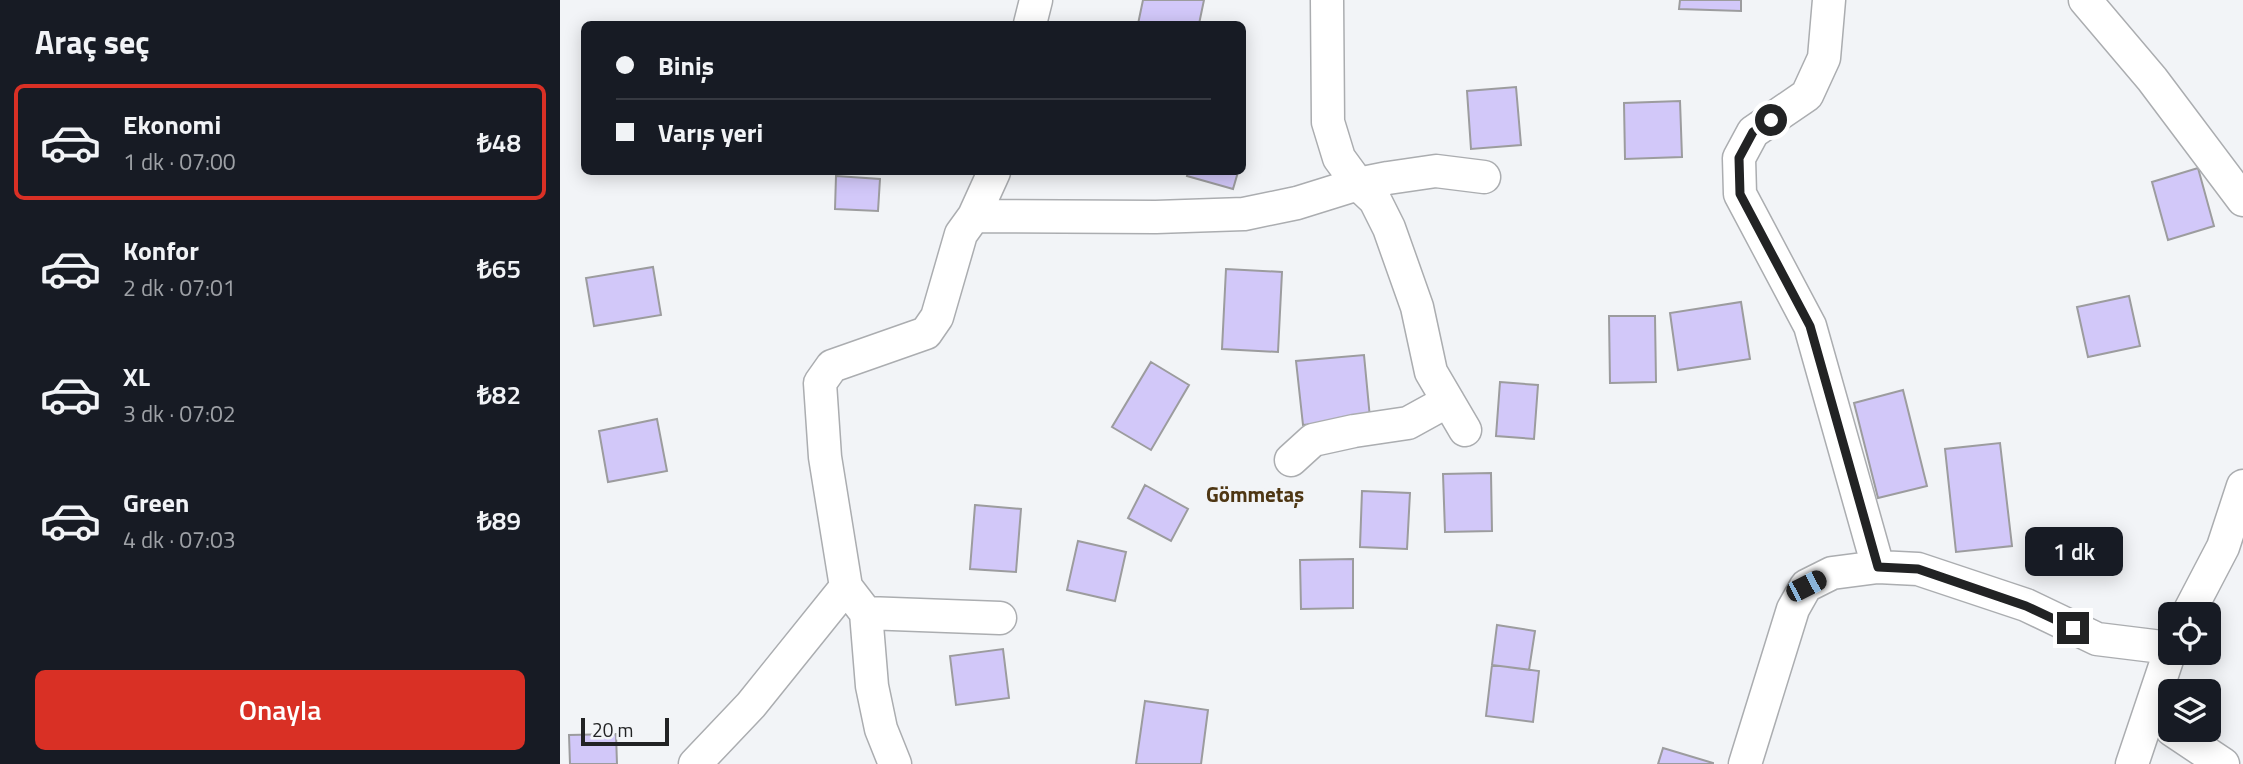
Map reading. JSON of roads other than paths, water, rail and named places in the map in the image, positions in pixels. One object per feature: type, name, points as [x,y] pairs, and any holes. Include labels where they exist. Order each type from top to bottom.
[{"type":"street","points":[[1031,21],[1036,0]]},
{"type":"street","points":[[1327,0],[1328,122],[1339,158],[1358,184],[1376,201],[1389,228],[1417,307],[1431,372],[1465,430]]},
{"type":"street","points":[[1829,0],[1825,58],[1807,96],[1753,132],[1739,158],[1740,194],[1810,326],[1878,567]]},
{"type":"street","points":[[2085,0],[2152,79],[2243,200]]},
{"type":"street","points":[[974,216],[1156,217],[1244,214],[1297,203],[1358,184],[1436,171],[1484,177]]},
{"type":"street","points":[[895,764],[881,729],[872,686],[866,613],[846,587],[825,457],[820,383],[832,366],[926,333],[937,317],[961,234],[974,216],[993,175]]},
{"type":"street","points":[[1291,460],[1313,440],[1408,424],[1448,401]]},
{"type":"street","points":[[2194,602],[2223,547],[2243,486]]},
{"type":"street","points":[[1745,764],[1793,609],[1806,586],[1832,573],[1878,567],[1918,569],[2026,606],[2097,639],[2158,647]]},
{"type":"street","points":[[695,764],[751,705],[846,587]]},
{"type":"street","points":[[866,613],[1000,618]]},
{"type":"street","points":[[2132,764],[2158,730]]},
{"type":"street","points":[[2190,742],[2223,764]]},
{"type":"district","name":"Gömmetaş","points":[[1255,494]]}]
